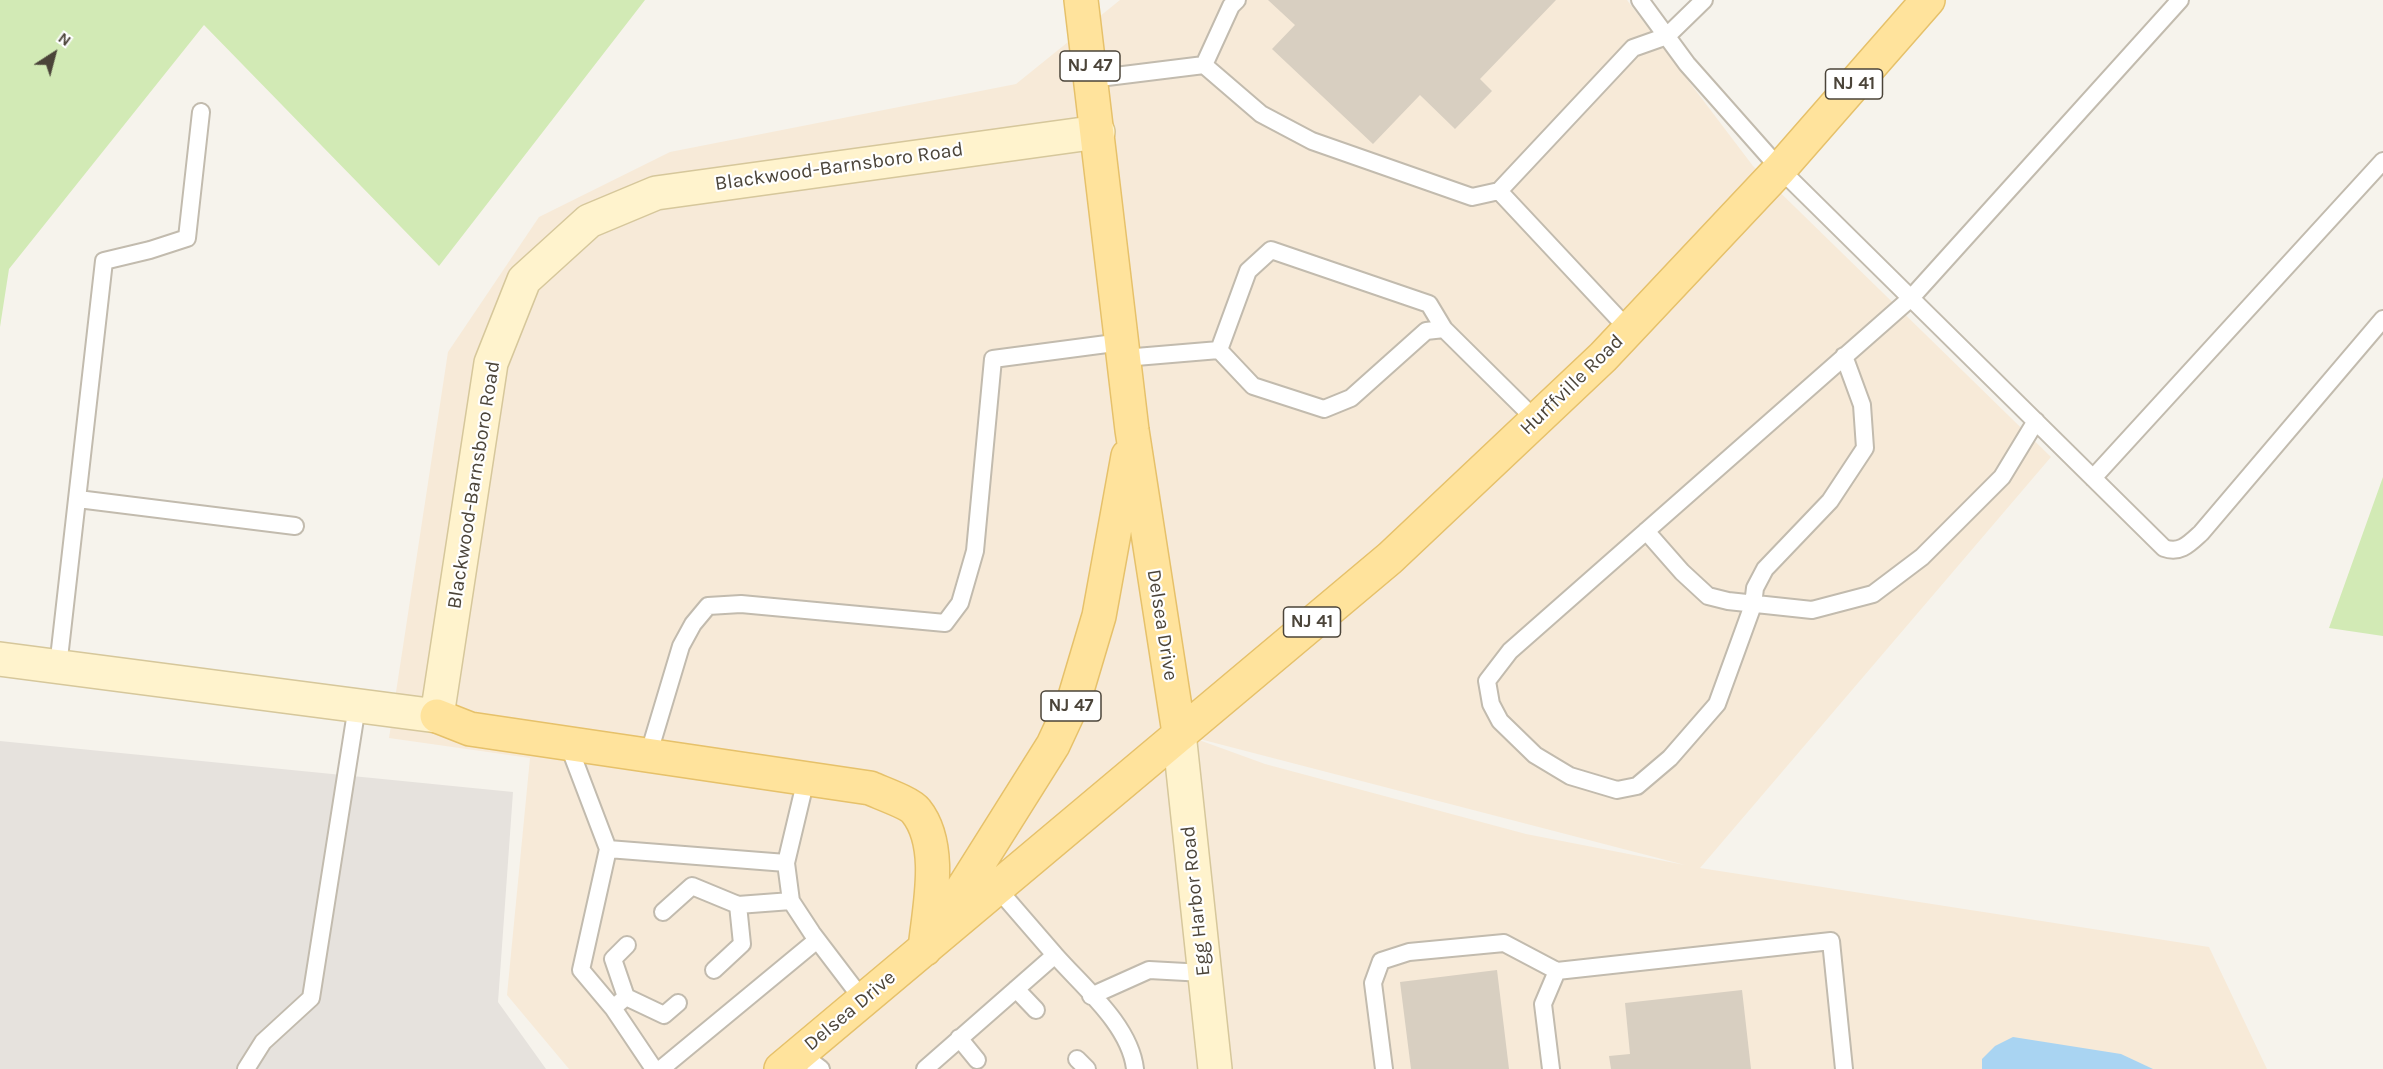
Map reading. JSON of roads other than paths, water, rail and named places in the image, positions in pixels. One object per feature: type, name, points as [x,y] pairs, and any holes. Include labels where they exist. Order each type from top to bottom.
[{"type":"main road","name":"Delsea Drive","points":[[801,1064],[863,1000],[1179,733],[1132,430],[1081,0]]},
{"type":"main road","name":"Hurffville Road","points":[[1179,733],[1390,558],[1629,330],[1780,170],[1928,0]]},
{"type":"main road","name":"Blackwood-Barnsboro Road","points":[[437,716],[491,363],[524,280],[589,221],[656,193],[1098,132]]},
{"type":"main road","name":"NJ 47","points":[[925,949],[1053,745],[1074,700],[1099,616],[1132,430]]},
{"type":"main road","points":[[0,659],[437,716],[470,729],[870,788],[915,810],[928,836],[933,869],[925,949]]},
{"type":"main road","name":"Egg Harbor Road","points":[[1179,733],[1215,1069]]},
{"type":"lane","points":[[1204,65],[1231,6],[1238,0]]},
{"type":"lane","points":[[1640,0],[1687,64],[1780,170],[2164,548],[2173,551],[2186,547],[2201,533],[2383,319]]},
{"type":"lane","points":[[1091,80],[1204,65],[1261,114],[1312,141],[1472,197],[1499,191],[1633,48],[1667,36],[1704,0]]},
{"type":"lane","points":[[1844,356],[1862,405],[1865,448],[1830,501],[1766,569],[1755,588],[1753,604],[1717,704],[1670,758],[1637,786],[1617,790],[1570,776],[1535,755],[1500,721],[1491,704],[1487,681],[1510,651],[1844,356],[1911,298],[2180,0]]},
{"type":"lane","points":[[58,667],[104,261],[187,238],[201,112]]},
{"type":"lane","points":[[2093,478],[2383,161]]},
{"type":"lane","points":[[1499,191],[1629,330]]},
{"type":"lane","points":[[1220,350],[1248,271],[1271,250],[1429,304],[1444,329],[1536,420]]},
{"type":"lane","points":[[648,756],[681,646],[693,624],[708,606],[741,604],[945,623],[960,603],[975,551],[993,359],[1123,350],[1220,350],[1253,386],[1324,409],[1351,398],[1426,331],[1444,329]]},
{"type":"lane","points":[[1646,531],[1682,572],[1708,596],[1753,604],[1812,610],[1873,594],[1922,557],[2002,477],[2036,421]]},
{"type":"lane","points":[[78,499],[295,526]]},
{"type":"lane","points":[[246,1069],[263,1042],[311,998],[357,706]]},
{"type":"lane","points":[[568,744],[608,849],[580,970],[620,1003],[664,1015],[678,1003]]},
{"type":"lane","points":[[806,779],[786,863],[791,901],[817,940],[863,1000]]},
{"type":"lane","points":[[608,849],[786,863]]},
{"type":"lane","points":[[663,912],[692,886],[738,904],[791,901]]},
{"type":"lane","points":[[997,888],[1119,1026],[1135,1069]]},
{"type":"lane","points":[[714,970],[742,944],[738,904]]},
{"type":"lane","points":[[661,1069],[817,940]]},
{"type":"lane","points":[[1384,1069],[1373,983],[1381,961],[1409,952],[1504,944],[1557,970],[1831,941],[1844,1069]]},
{"type":"lane","points":[[627,945],[613,958],[620,1003],[654,1069]]},
{"type":"lane","points":[[927,1068],[1055,955]]},
{"type":"lane","points":[[1091,996],[1149,970],[1204,973]]},
{"type":"lane","points":[[1551,1069],[1543,1004],[1557,970]]},
{"type":"lane","points":[[1016,989],[1036,1010]]},
{"type":"lane","points":[[959,1038],[977,1060]]},
{"type":"water","points":[[2013,1037],[2121,1054],[2153,1069],[1982,1069],[1982,1059],[1995,1046]]}]
